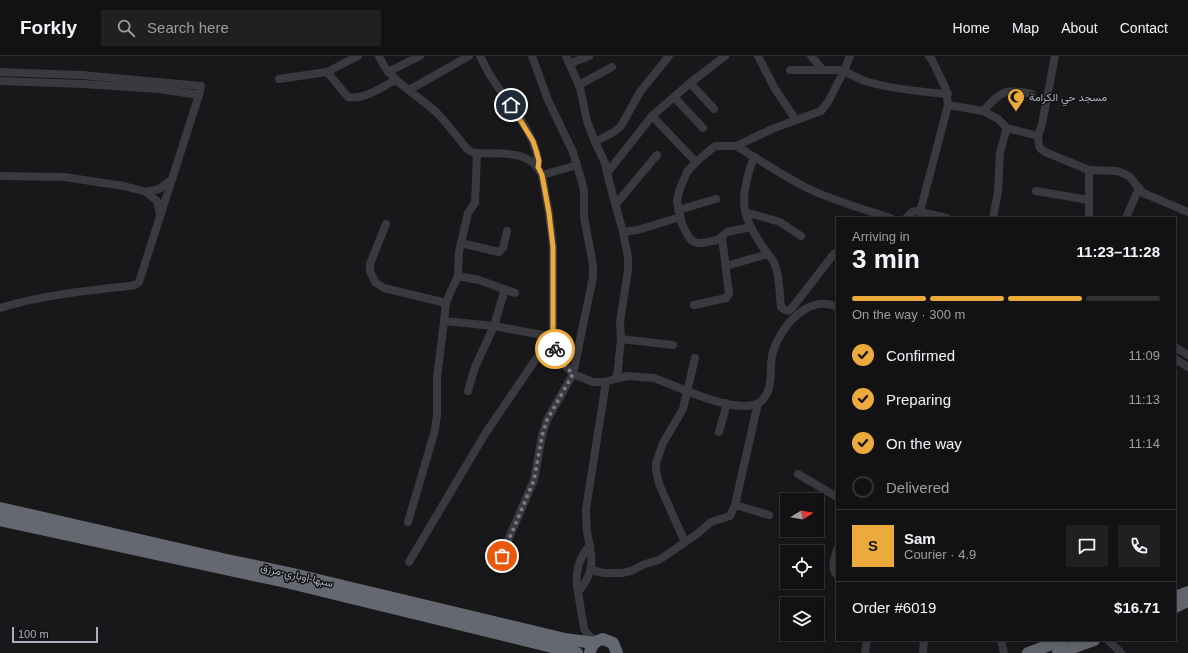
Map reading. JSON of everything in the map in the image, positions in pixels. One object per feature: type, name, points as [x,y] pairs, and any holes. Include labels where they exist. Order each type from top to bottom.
[{"type":"highway","name":"سبها-اوباري-مرزق","points":[[0,508],[227,560],[576,653]]},
{"type":"highway","name":"سبها-اوباري-مرزق","points":[[0,520],[290,578],[593,646],[607,640],[613,643],[619,652]]},
{"type":"highway","points":[[1176,597],[1188,592]]},
{"type":"highway","points":[[1176,607],[1188,602]]},
{"type":"highway","points":[[1028,653],[1060,641]]},
{"type":"highway","points":[[1058,653],[1091,641]]},
{"type":"street","points":[[279,79],[326,72],[358,56]]},
{"type":"street","points":[[379,56],[388,72],[438,114],[467,149],[477,153],[522,156],[533,162],[538,167],[542,175],[553,247],[553,337],[555,348],[560,360],[573,374],[593,382],[606,382],[628,376],[646,376],[658,379],[707,398],[743,406],[758,404]]},
{"type":"street","points":[[388,72],[420,56]]},
{"type":"street","points":[[408,90],[469,56]]},
{"type":"street","points":[[480,56],[491,76],[533,141],[539,161],[538,167]]},
{"type":"street","points":[[496,568],[534,480],[542,436],[547,420],[573,374],[593,277],[592,256],[584,217],[584,190],[573,152],[548,100],[532,56]]},
{"type":"street","points":[[566,56],[582,94],[587,121],[605,163],[628,257],[628,270],[621,315],[621,340],[617,378]]},
{"type":"street","points":[[569,64],[589,56]]},
{"type":"street","points":[[595,142],[614,132],[621,126],[640,92],[669,56]]},
{"type":"street","points":[[607,173],[652,116],[690,83],[725,56]]},
{"type":"street","points":[[758,56],[775,89],[796,120]]},
{"type":"street","points":[[810,56],[822,69]]},
{"type":"street","points":[[750,226],[727,232],[717,240],[702,243],[692,241],[685,231],[677,201],[682,182],[687,172],[696,162],[715,146],[736,146],[772,129],[815,114],[825,107],[844,71],[850,56]]},
{"type":"street","points":[[920,212],[948,105],[948,94],[929,56]]},
{"type":"street","points":[[1055,56],[1042,124],[1038,136],[1038,143],[1042,151],[1089,170],[1117,171],[1129,176],[1143,193],[1188,212]]},
{"type":"street","points":[[579,85],[612,67]]},
{"type":"street","points":[[790,70],[822,69],[844,71],[857,79],[891,88],[912,92],[948,94]]},
{"type":"street","points":[[0,72],[82,74],[201,86],[139,282],[135,285],[78,291],[25,300],[0,308]]},
{"type":"street","points":[[326,72],[348,98],[355,99],[396,80]]},
{"type":"street","points":[[0,81],[160,89],[199,95]]},
{"type":"street","points":[[690,83],[714,109]]},
{"type":"street","points":[[983,111],[996,97],[1006,92],[1032,94]]},
{"type":"street","points":[[674,97],[703,128]]},
{"type":"street","points":[[948,105],[983,111],[998,118],[1007,128],[1038,136]]},
{"type":"street","points":[[652,116],[696,162]]},
{"type":"street","points":[[993,217],[998,192],[1000,152],[1007,128]]},
{"type":"street","points":[[736,146],[791,180],[809,189],[857,208],[886,217]]},
{"type":"street","points":[[408,522],[435,430],[437,415],[437,377],[446,303],[458,276],[461,243],[468,213],[475,203],[477,153]]},
{"type":"street","points":[[616,204],[657,155]]},
{"type":"street","points":[[754,157],[744,186],[743,198],[745,212],[750,226],[772,258],[776,270],[781,307],[788,311],[792,308],[836,253]]},
{"type":"street","points":[[542,175],[577,166]]},
{"type":"street","points":[[1089,170],[1089,217]]},
{"type":"street","points":[[0,176],[64,177],[124,186],[146,192],[157,201],[160,217]]},
{"type":"street","points":[[146,192],[159,189],[171,180]]},
{"type":"street","points":[[1126,217],[1139,188]]},
{"type":"street","points":[[1036,191],[1089,200]]},
{"type":"street","points":[[623,232],[638,230],[716,199]]},
{"type":"street","points":[[745,212],[780,222],[801,236]]},
{"type":"street","points":[[907,217],[912,212],[920,212],[936,217]]},
{"type":"street","points":[[386,224],[370,264],[370,272],[373,279],[384,288],[446,303]]},
{"type":"street","points":[[461,243],[499,252],[503,248],[507,231]]},
{"type":"street","points":[[694,305],[726,298],[728,296],[729,291],[722,237]]},
{"type":"street","points":[[726,266],[768,254]]},
{"type":"street","points":[[458,276],[479,280],[516,293]]},
{"type":"street","points":[[468,391],[475,367],[494,326],[505,289]]},
{"type":"street","points":[[591,570],[608,573],[628,572],[645,564],[659,560],[711,522],[730,516],[735,506],[758,404],[769,388],[773,351],[780,337],[790,323],[801,312],[812,305],[824,303],[836,306]]},
{"type":"street","points":[[444,321],[494,326],[553,337]]},
{"type":"street","points":[[621,340],[673,345]]},
{"type":"street","points":[[409,562],[485,434],[536,359],[542,353],[555,348]]},
{"type":"street","points":[[1176,349],[1188,355]]},
{"type":"street","points":[[685,542],[660,484],[656,463],[660,450],[680,414],[688,390],[695,358]]},
{"type":"street","points":[[1176,360],[1188,367]]},
{"type":"street","points":[[578,592],[586,582],[591,570],[592,557],[586,529],[586,509],[606,382]]},
{"type":"street","points":[[719,432],[727,403]]},
{"type":"street","points":[[798,474],[836,496]]},
{"type":"street","points":[[735,506],[769,515]]},
{"type":"street","points":[[590,545],[581,557],[577,570],[576,585],[584,629],[593,646]]},
{"type":"street","points":[[836,554],[833,567],[836,574]]},
{"type":"street","points":[[865,653],[867,641]]},
{"type":"street","points":[[922,653],[924,641]]},
{"type":"street","points":[[1001,641],[1004,653]]},
{"type":"street","points":[[1109,641],[1121,653]]},
{"type":"way so far","points":[[502,556],[534,480],[542,436],[547,420],[573,374],[560,360],[555,349]]},
{"type":"place","name":"مسجد حي الكرامة","points":[[1016,112]]},
{"type":"route","points":[[511,105],[533,141],[539,161],[538,167],[542,175],[549,213],[553,247],[553,337],[555,349]]}]
